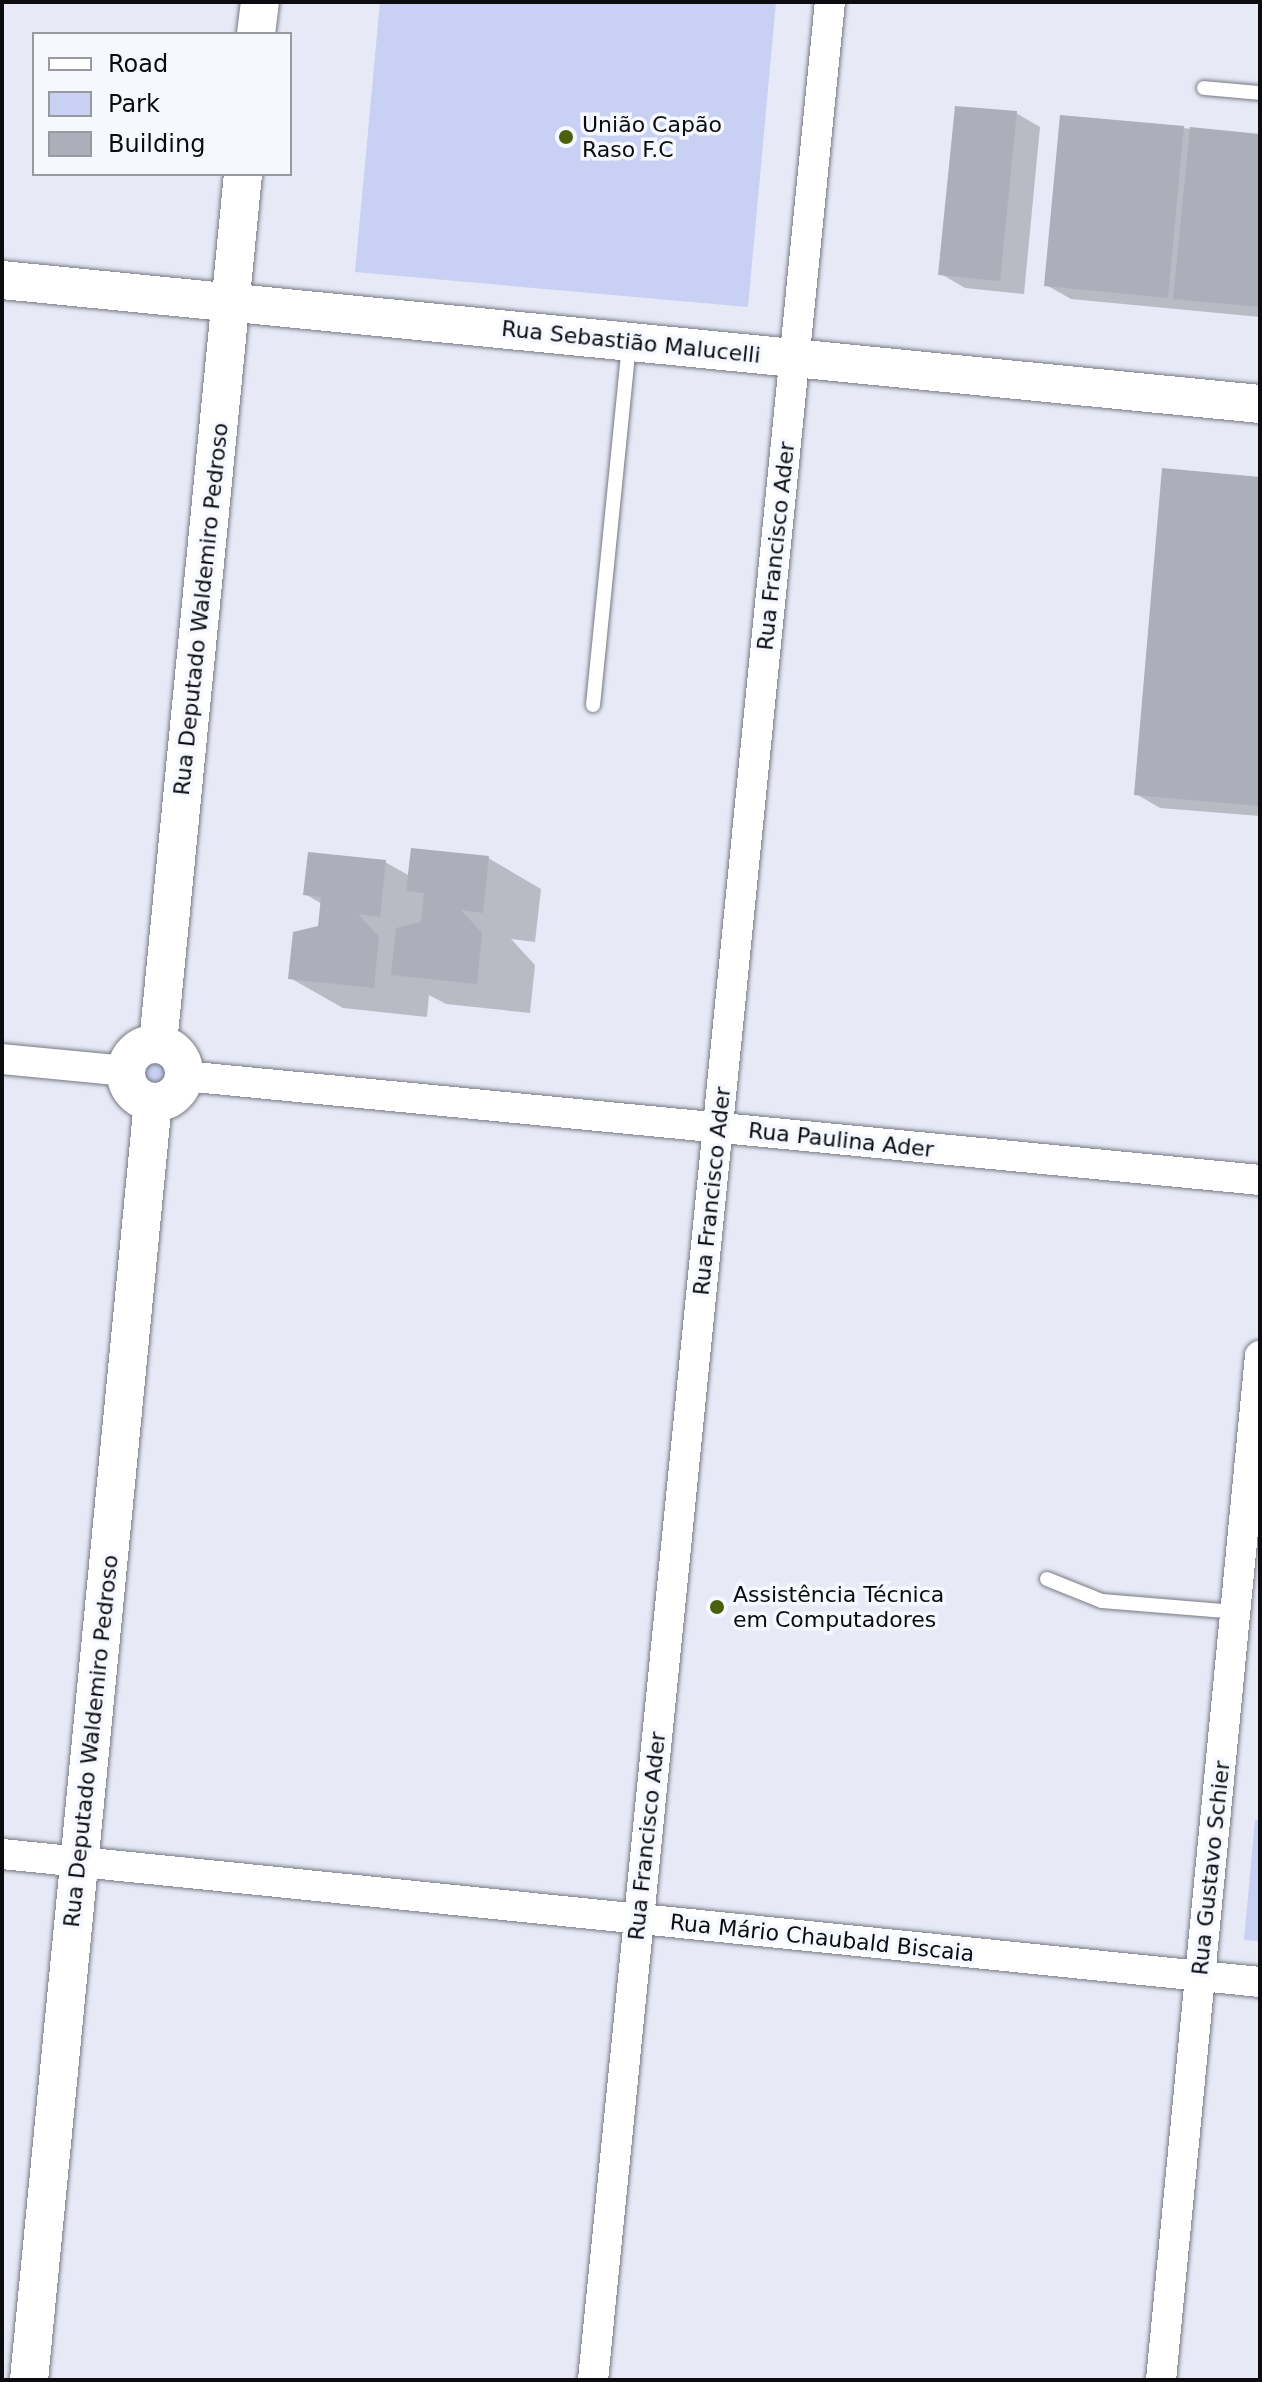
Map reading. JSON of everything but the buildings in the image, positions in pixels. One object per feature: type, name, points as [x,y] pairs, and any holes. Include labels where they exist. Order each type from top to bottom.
[{"type":"street","points":[[256,32],[260,2]]},
{"type":"street","name":"Rua Francisco Ader","points":[[593,2380],[830,2]]},
{"type":"street","name":"Rua Deputado Waldemiro Pedroso","points":[[158,1044],[243,176]]},
{"type":"street","name":"Rua Sebastião Malucelli","points":[[2,280],[1260,404]]},
{"type":"street","points":[[158,1044],[175,1052],[184,1076],[174,1095],[153,1102],[133,1092],[127,1071],[137,1050],[158,1044]]},
{"type":"street","points":[[2,1059],[127,1071]]},
{"type":"street","name":"Rua Paulina Ader","points":[[184,1076],[1260,1180]]},
{"type":"street","name":"Rua Deputado Waldemiro Pedroso","points":[[29,2380],[153,1102]]},
{"type":"street","name":"Rua Gustavo Schier","points":[[1161,2380],[1260,1356]]},
{"type":"street","name":"Rua Mário Chaubald Biscaia","points":[[2,1854],[1260,1982]]},
{"type":"lane","points":[[1204,88],[1260,93]]},
{"type":"lane","points":[[593,705],[629,342]]},
{"type":"lane","points":[[1047,1579],[1102,1601],[1235,1612]]},
{"type":"green space","name":"União Capão Raso F.C","points":[[380,2],[776,2],[748,307],[355,272]]},
{"type":"green space","points":[[156,1052],[171,1058],[177,1073],[171,1088],[156,1094],[141,1088],[135,1073],[141,1058]]},
{"type":"green space","points":[[1255,1820],[1260,1820],[1260,1941],[1244,1940]]},
{"type":"place","name":"União Capão Raso F.C","points":[[566,137]]},
{"type":"place","name":"Assistência Técnica em Computadores","points":[[717,1607]]}]
